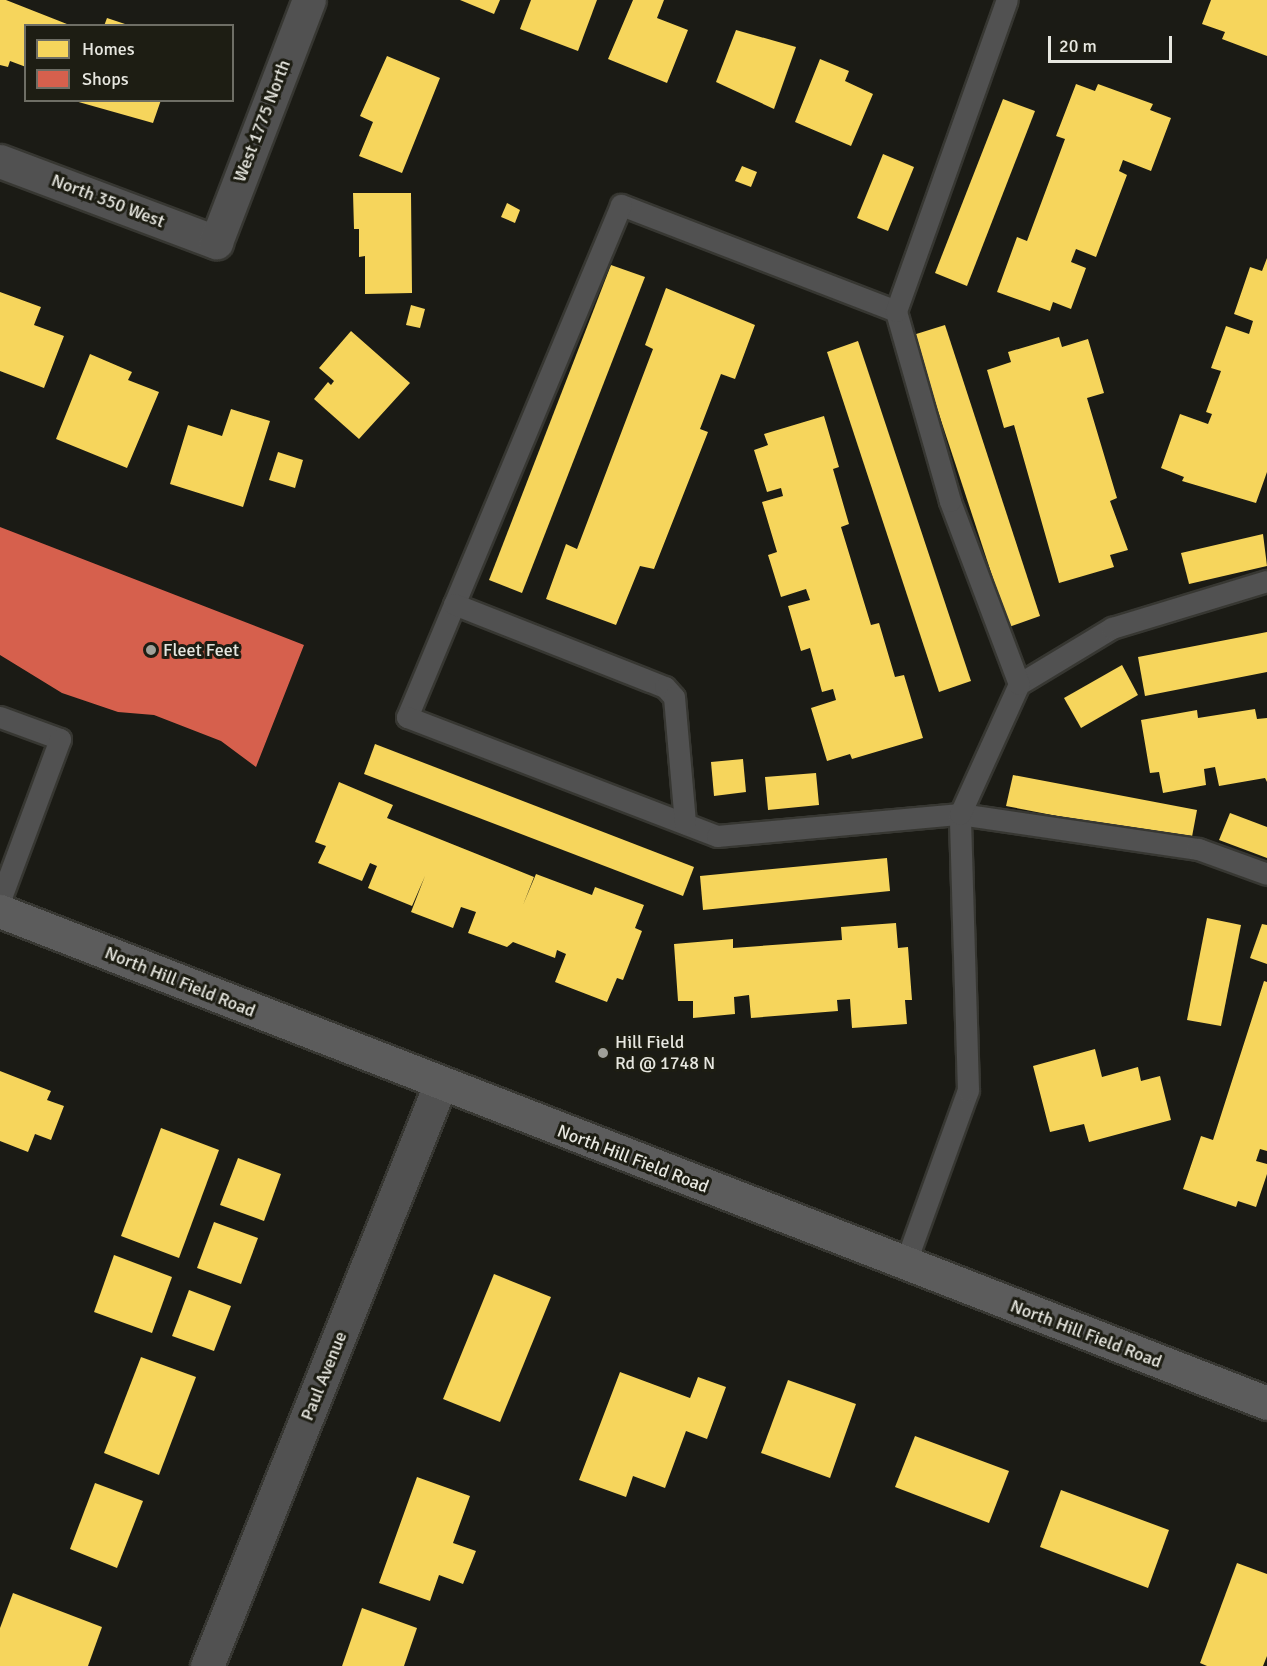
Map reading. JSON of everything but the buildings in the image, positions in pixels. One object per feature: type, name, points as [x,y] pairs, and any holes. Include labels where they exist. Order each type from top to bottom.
[{"type":"main road","name":"North Hill Field Road","points":[[0,911],[440,1085],[1267,1403]]},
{"type":"street","name":"West 1775 North","points":[[216,242],[309,0]]},
{"type":"street","name":"North 350 West","points":[[0,161],[216,242]]},
{"type":"street","name":"Paul Avenue","points":[[207,1666],[440,1085]]},
{"type":"lane","points":[[1007,0],[896,311],[950,501],[1019,684]]},
{"type":"lane","points":[[896,311],[621,205],[407,717],[717,836],[960,814],[1198,849],[1267,874]]},
{"type":"lane","points":[[905,1264],[968,1090],[960,814],[1019,684],[1112,628],[1267,581]]},
{"type":"lane","points":[[454,604],[665,687],[674,697],[685,824]]},
{"type":"lane","points":[[0,717],[60,739],[0,900]]},
{"type":"place","name":"Fleet Feet","points":[[151,650]]},
{"type":"place","name":"Hill Field Rd @ 1748 N","points":[[603,1053]]}]
